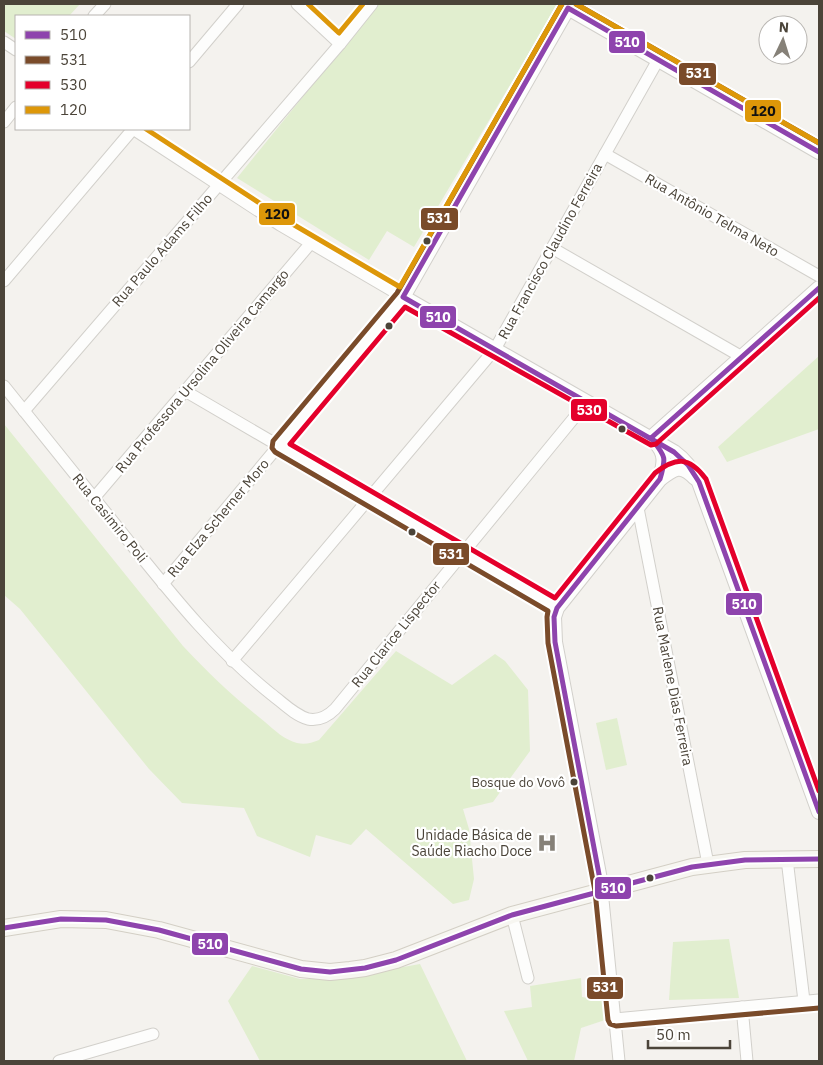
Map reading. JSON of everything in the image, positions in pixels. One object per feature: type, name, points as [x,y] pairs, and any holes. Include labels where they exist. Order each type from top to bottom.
[{"type":"main road","points":[[4,925],[60,920],[106,920],[159,930],[302,969],[330,972],[382,964],[512,915],[602,890],[708,864],[745,860],[819,859]]},
{"type":"street","points":[[95,15],[104,4]]},
{"type":"street","points":[[190,61],[238,4]]},
{"type":"street","points":[[297,4],[340,44]]},
{"type":"street","name":"Rua Paulo Adams Filho","points":[[24,411],[340,44],[372,4]]},
{"type":"street","points":[[570,6],[658,60],[819,152]]},
{"type":"street","name":"Rua Elza Scherner Moro","points":[[163,584],[403,297],[570,6]]},
{"type":"street","points":[[4,42],[15,49]]},
{"type":"street","name":"Rua Francisco Claudino Ferreira","points":[[232,661],[495,349],[658,60]]},
{"type":"street","points":[[4,122],[15,108]]},
{"type":"street","points":[[4,281],[132,130]]},
{"type":"street","points":[[135,130],[310,244],[683,458],[699,482],[819,812]]},
{"type":"street","name":"Rua Antônio Telma Neto","points":[[605,154],[819,276]]},
{"type":"street","name":"Rua Professora Ursolina Oliveira Camargo","points":[[94,498],[310,244]]},
{"type":"street","points":[[552,248],[742,357]]},
{"type":"street","points":[[651,438],[819,288]]},
{"type":"street","name":"Rua Casimiro Poli","points":[[4,386],[210,640],[288,708],[302,717],[314,720]]},
{"type":"street","points":[[185,391],[557,608]]},
{"type":"street","name":"Rua Clarice Lispector","points":[[314,720],[329,715],[335,709],[587,402]]},
{"type":"street","points":[[651,438],[664,454],[665,460],[660,479]]},
{"type":"street","points":[[619,1061],[602,890],[555,642],[554,617],[557,608],[660,479],[678,468],[690,473],[699,482]]},
{"type":"street","name":"Rua Marlene Dias Ferreira","points":[[638,508],[708,864]]},
{"type":"street","points":[[787,859],[804,1001]]},
{"type":"street","points":[[512,915],[528,978]]},
{"type":"street","points":[[615,1018],[819,1000]]},
{"type":"street","points":[[742,1007],[747,1061]]},
{"type":"street","points":[[59,1061],[153,1034]]},
{"type":"green space","points":[[4,4],[80,4],[70,15],[15,15],[15,38],[4,31]]},
{"type":"green space","points":[[378,4],[558,4],[414,247],[387,231],[369,260],[237,178]]},
{"type":"green space","points":[[819,356],[819,429],[727,462],[718,447]]},
{"type":"green space","points":[[4,424],[183,646],[233,695],[288,740],[303,744],[319,740],[396,651],[452,685],[495,654],[505,661],[528,690],[530,751],[493,802],[463,809],[469,829],[474,879],[469,900],[453,904],[366,829],[351,845],[316,835],[310,857],[257,836],[244,808],[182,803],[149,769],[20,609],[4,595]]},
{"type":"green space","points":[[617,718],[627,765],[606,770],[596,723]]},
{"type":"green space","points":[[729,939],[739,998],[669,1000],[673,942]]},
{"type":"green space","points":[[420,964],[467,1061],[260,1061],[228,1001],[252,966],[300,979],[336,979]]},
{"type":"green space","points":[[581,978],[582,997],[606,1001],[608,1019],[581,1028],[574,1061],[528,1061],[504,1011],[532,1007],[530,986]]},
{"type":"transit line","name":"120","points":[[308,4],[339,33],[363,4]]},
{"type":"transit line","name":"531","points":[[562,4],[397,293],[273,441],[272,448],[275,452],[548,611],[548,643],[595,891],[608,1020],[610,1024],[616,1026],[819,1008]]},
{"type":"transit line","name":"120","points":[[148,130],[284,219],[400,287],[562,4]]},
{"type":"transit line","name":"531","points":[[576,4],[819,143]]},
{"type":"transit line","name":"120","points":[[576,4],[819,143]]},
{"type":"transit line","name":"510","points":[[819,152],[568,8],[403,297],[674,452],[688,465],[699,482],[819,812]]},
{"type":"transit line","name":"510","points":[[651,438],[819,288]]},
{"type":"transit line","name":"530","points":[[819,298],[656,444],[651,445],[405,307],[290,444],[555,598],[655,473],[676,462],[682,461],[694,466],[706,479],[819,791]]},
{"type":"transit line","name":"510","points":[[602,890],[555,642],[554,617],[557,608],[660,479],[664,461],[662,453],[651,438]]},
{"type":"transit line","name":"510","points":[[4,928],[61,919],[106,920],[159,930],[301,969],[330,972],[365,968],[396,960],[512,915],[692,867],[745,860],[819,859]]},
{"type":"place","name":"Bosque do Vovô","points":[[574,782]]},
{"type":"place","name":"Unidade Básica de Saúde Riacho Doce","points":[[547,843]]}]
